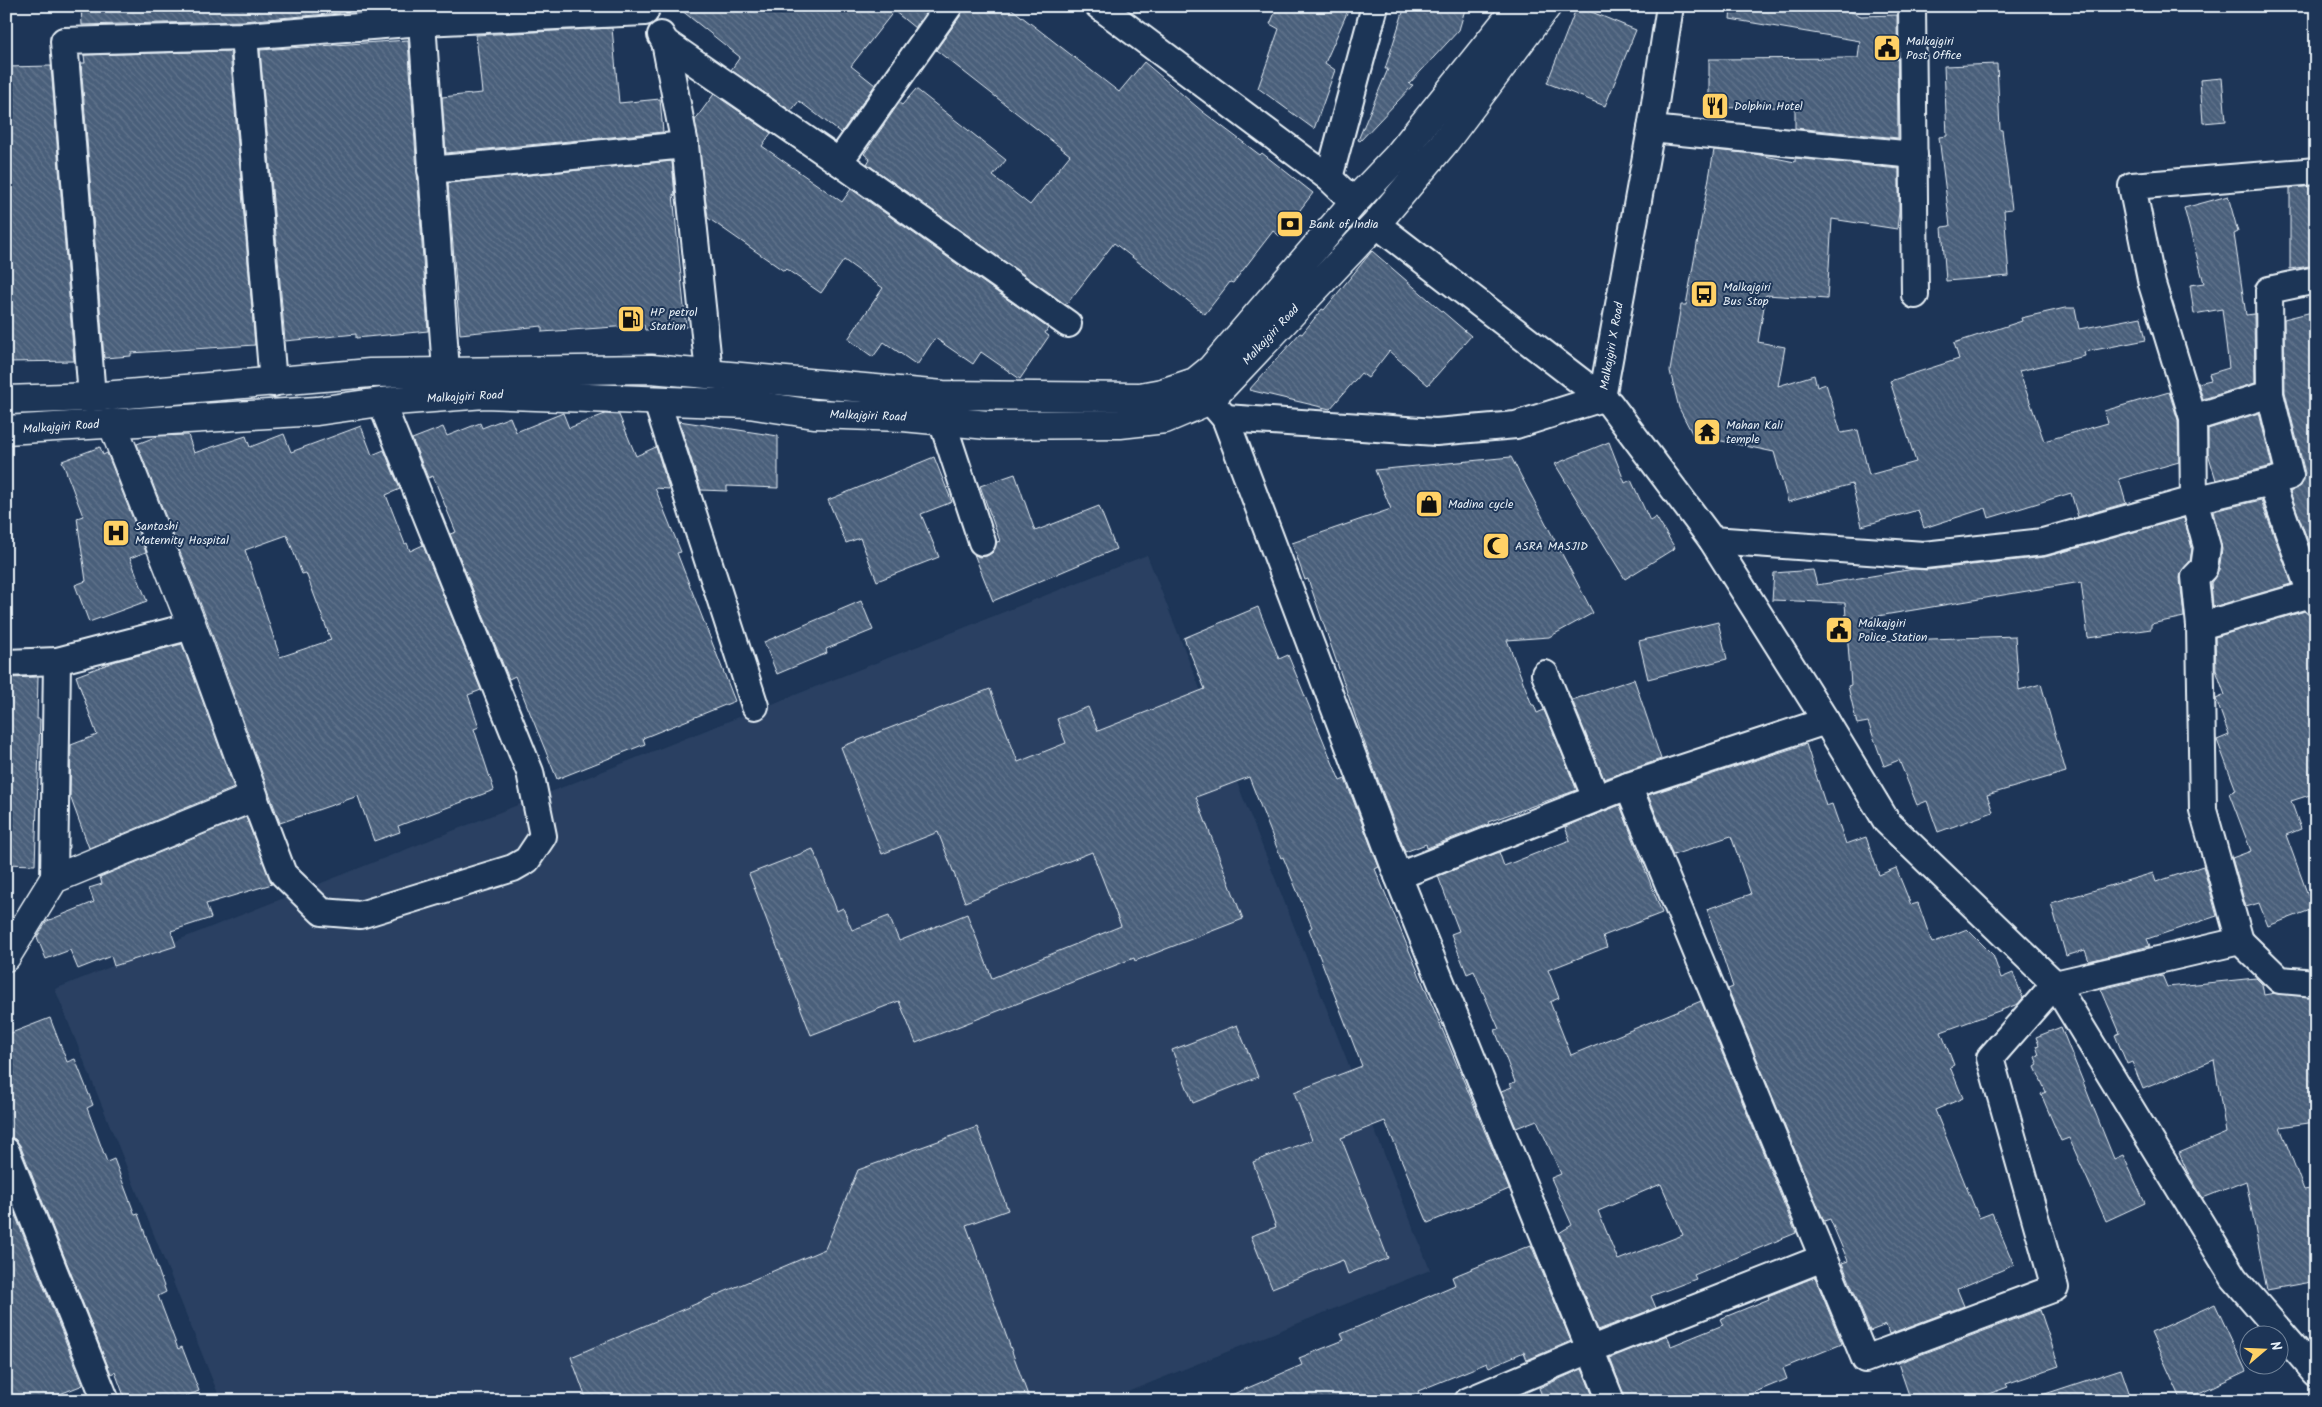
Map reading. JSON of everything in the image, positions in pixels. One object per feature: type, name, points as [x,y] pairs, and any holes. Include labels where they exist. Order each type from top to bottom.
[{"type":"main road","name":"Malkajgiri Road","points":[[1210,400],[1211,369],[1354,202],[1396,157],[1518,6]]},
{"type":"main road","name":"Malkajgiri Road","points":[[6,430],[317,411],[381,402],[484,394],[749,404],[814,414],[904,417],[988,425],[1120,424],[1165,419],[1210,400],[1376,224],[1444,143],[1547,6]]},
{"type":"main road","name":"Malkajgiri Road","points":[[6,400],[92,397],[273,383],[370,373],[651,369],[944,394],[1098,398],[1140,397],[1162,393],[1210,400]]},
{"type":"main road","points":[[6,956],[54,879],[254,797],[192,626],[112,423]]},
{"type":"street","points":[[839,162],[948,6]]},
{"type":"street","points":[[1099,6],[1329,178],[1354,202]]},
{"type":"street","points":[[1329,178],[1375,6]]},
{"type":"street","name":"Malkajgiri X Road","points":[[1210,400],[1436,432],[1516,425],[1602,398],[1651,129],[1670,6]]},
{"type":"street","points":[[1912,6],[1915,295]]},
{"type":"street","points":[[92,397],[64,41],[244,36],[422,22],[646,9],[665,42],[685,146],[709,373]]},
{"type":"street","points":[[422,22],[446,371]]},
{"type":"street","points":[[244,36],[273,383]]},
{"type":"street","points":[[665,42],[1068,324]]},
{"type":"street","points":[[1651,129],[1914,154]]},
{"type":"street","points":[[431,170],[685,146]]},
{"type":"street","points":[[2316,171],[2132,186],[2152,284],[2193,418],[2194,500],[2207,547],[2204,568],[2195,577],[2200,626],[2203,810],[2240,941],[2280,980],[2316,983]]},
{"type":"street","points":[[1376,224],[1610,404],[1712,540],[1887,822],[2055,984],[2234,1278],[2316,1374]]},
{"type":"street","points":[[1712,540],[1924,555],[2043,542],[2194,500],[2290,476],[2270,394],[2268,290],[2316,280]]},
{"type":"street","points":[[2193,418],[2270,394]]},
{"type":"street","points":[[1210,400],[1398,876],[1611,1401]]},
{"type":"street","points":[[254,797],[283,874],[322,912],[360,915],[504,871],[527,860],[543,836],[530,772],[381,402]]},
{"type":"street","points":[[657,402],[755,706]]},
{"type":"street","points":[[942,421],[982,542]]},
{"type":"street","points":[[2200,626],[2313,598],[2271,482]]},
{"type":"street","points":[[6,663],[57,661],[192,626]]},
{"type":"street","points":[[54,879],[57,661]]},
{"type":"street","points":[[1545,674],[1596,798]]},
{"type":"street","points":[[1398,876],[1628,786],[1826,721]]},
{"type":"street","points":[[1628,786],[1865,1359],[2056,1288],[1990,1058],[2055,984],[2240,941]]},
{"type":"street","points":[[6,1151],[97,1398]]},
{"type":"street","points":[[1468,1401],[1589,1350],[1823,1258]]},
{"type":"shaded area","points":[[1147,555],[1430,1270],[1105,1401],[221,1401],[55,989]]},
{"type":"building","points":[[81,6],[339,6],[340,13],[243,21],[82,25]]},
{"type":"building","points":[[676,6],[930,6],[915,28],[894,11],[851,66],[875,85],[841,133],[799,101],[791,111],[731,70],[740,57]]},
{"type":"building","points":[[964,6],[1008,6],[1119,92],[1144,62],[1203,112],[1260,155],[1262,153],[1313,193],[1280,236],[1273,231],[1233,283],[1230,282],[1205,314],[1114,243],[1066,305],[867,164],[870,159],[864,154],[899,103],[902,105],[916,89],[1006,160],[993,176],[1030,205],[1070,155],[936,50],[961,15]]},
{"type":"building","points":[[1278,6],[1350,6],[1325,63],[1335,70],[1314,129],[1258,88],[1279,29],[1270,24]]},
{"type":"building","points":[[1405,6],[1466,6],[1459,30],[1409,84],[1413,85],[1360,141],[1358,140],[1388,69],[1385,69]]},
{"type":"building","points":[[1577,6],[1636,30],[1605,106],[1547,83]]},
{"type":"building","points":[[1731,6],[1838,6],[1861,16],[1897,15],[1898,138],[1795,128],[1795,107],[1709,108],[1709,59],[1858,58],[1860,41],[1730,19]]},
{"type":"building","points":[[612,28],[619,103],[660,99],[663,132],[446,153],[442,97],[482,93],[476,35]]},
{"type":"building","points":[[408,40],[428,331],[356,338],[356,334],[285,341],[260,50]]},
{"type":"building","points":[[230,51],[255,345],[131,353],[131,356],[104,358],[81,63],[85,63],[84,55]]},
{"type":"building","points":[[1997,64],[2000,130],[2002,130],[2012,209],[2004,210],[2009,276],[1946,281],[1942,227],[1950,226],[1939,137],[1947,136],[1944,66]]},
{"type":"building","points":[[51,66],[74,361],[6,362],[6,67]]},
{"type":"building","points":[[2222,78],[2226,121],[2203,123],[2200,80]]},
{"type":"building","points":[[714,94],[771,133],[762,146],[842,202],[851,189],[1048,328],[1045,333],[1049,336],[1020,379],[981,352],[973,364],[935,338],[917,365],[884,342],[873,357],[848,339],[883,288],[844,260],[821,293],[786,269],[784,271],[708,218],[695,120]]},
{"type":"building","points":[[1714,150],[1755,154],[1795,162],[1795,158],[1899,169],[1897,229],[1832,219],[1827,299],[1766,295],[1758,342],[1785,347],[1778,386],[1814,375],[1817,387],[1826,384],[1841,433],[1858,430],[1869,475],[1916,462],[1890,381],[1959,359],[1954,343],[2022,321],[2021,318],[2065,308],[2075,308],[2079,329],[2141,317],[2146,340],[2084,352],[2085,356],[2019,371],[2044,441],[2108,423],[2104,411],[2169,392],[2178,420],[2179,462],[2119,479],[2126,503],[2078,517],[2071,493],[1989,518],[1986,508],[1924,528],[1918,510],[1862,526],[1852,484],[1788,502],[1774,452],[1693,435],[1679,408],[1670,371],[1681,305],[1686,305]]},
{"type":"building","points":[[672,161],[675,196],[673,194],[686,327],[645,330],[644,325],[542,332],[542,326],[460,334],[448,183]]},
{"type":"building","points":[[2316,186],[2316,265],[2290,269],[2290,188]]},
{"type":"building","points":[[2228,196],[2238,232],[2234,234],[2246,315],[2254,314],[2255,383],[2203,399],[2198,383],[2211,380],[2209,374],[2229,368],[2222,309],[2194,314],[2190,285],[2204,283],[2184,208]]},
{"type":"building","points":[[1372,251],[1471,336],[1428,385],[1389,351],[1368,378],[1361,373],[1330,409],[1249,390],[1300,333],[1302,334],[1322,309],[1324,310]]},
{"type":"building","points":[[2316,311],[2316,563],[2290,492],[2301,486],[2305,473],[2285,392],[2284,319]]},
{"type":"building","points":[[563,413],[569,428],[605,414],[619,415],[636,456],[656,447],[669,489],[655,488],[681,552],[677,553],[735,701],[643,738],[645,744],[557,779],[515,676],[509,679],[450,534],[456,532],[433,476],[428,478],[412,439],[443,427],[447,436],[480,423],[482,428],[510,417],[516,432]]},
{"type":"building","points":[[2259,413],[2272,466],[2216,480],[2208,453],[2208,429]]},
{"type":"building","points":[[679,421],[778,436],[778,488],[727,486],[727,491],[701,490]]},
{"type":"building","points":[[361,426],[372,455],[384,450],[400,489],[386,495],[405,544],[407,543],[410,551],[423,545],[481,690],[468,695],[479,727],[474,729],[494,790],[398,826],[400,832],[374,841],[358,796],[280,823],[207,620],[137,444],[158,436],[188,435],[194,453],[246,436],[250,447],[284,434],[291,452]],"holes":[[[287,535],[302,574],[306,573],[331,640],[280,657],[245,550]]]},
{"type":"building","points":[[1609,442],[1625,483],[1631,480],[1650,521],[1656,517],[1675,548],[1625,579],[1555,464]]},
{"type":"building","points":[[100,447],[103,455],[107,453],[146,552],[130,558],[147,601],[89,622],[75,585],[86,581],[77,518],[83,516],[62,461]]},
{"type":"building","points":[[934,457],[952,502],[921,514],[939,557],[877,581],[860,538],[846,543],[828,500]]},
{"type":"building","points":[[1511,457],[1593,613],[1549,637],[1507,640],[1532,705],[1534,705],[1537,713],[1544,710],[1577,790],[1488,822],[1489,824],[1427,848],[1426,844],[1405,852],[1368,753],[1308,579],[1305,580],[1292,543],[1391,509],[1375,470]]},
{"type":"building","points":[[1015,474],[1035,531],[1099,506],[1116,549],[993,601],[974,554],[979,557],[987,556],[993,552],[997,542],[1000,541],[980,486]]},
{"type":"building","points":[[2261,500],[2292,584],[2213,607],[2211,583],[2219,571],[2222,549],[2213,511]]},
{"type":"building","points":[[2184,518],[2192,548],[2190,561],[2181,572],[2180,578],[2184,617],[2151,624],[2151,629],[2088,638],[2081,582],[1872,617],[1875,641],[2015,636],[2019,690],[2041,684],[2066,772],[1987,795],[1993,812],[1938,832],[1927,801],[1917,805],[1899,760],[1884,766],[1868,722],[1857,724],[1848,686],[1851,685],[1845,603],[1772,600],[1774,573],[1813,570],[1817,585],[1914,569],[1926,570],[2045,557]]},
{"type":"building","points":[[861,601],[873,630],[826,649],[827,653],[777,674],[764,642]]},
{"type":"building","points":[[1258,607],[1279,659],[1288,655],[1340,781],[1345,779],[1379,867],[1375,869],[1509,1189],[1428,1223],[1385,1121],[1341,1138],[1388,1258],[1348,1274],[1343,1260],[1272,1288],[1251,1236],[1276,1227],[1253,1162],[1312,1140],[1294,1092],[1362,1066],[1309,929],[1312,927],[1283,857],[1281,858],[1249,777],[1196,797],[1243,919],[1135,961],[1134,958],[916,1043],[899,1001],[811,1035],[749,874],[813,849],[837,911],[843,908],[852,930],[889,916],[899,941],[967,914],[992,978],[1121,926],[1092,852],[965,902],[938,832],[882,854],[841,747],[990,689],[1018,762],[1066,743],[1057,719],[1088,707],[1098,731],[1205,689],[1184,638]]},
{"type":"building","points":[[2305,611],[2316,617],[2316,793],[2291,801],[2301,829],[2286,835],[2313,909],[2268,926],[2259,903],[2246,907],[2232,858],[2251,851],[2229,793],[2236,790],[2217,740],[2229,735],[2216,699],[2225,695],[2216,670],[2215,637]]},
{"type":"building","points":[[1718,622],[1727,659],[1648,679],[1639,641]]},
{"type":"building","points":[[182,644],[234,788],[89,848],[70,796],[71,745],[97,735],[76,676],[116,661]]},
{"type":"building","points":[[38,677],[37,719],[40,719],[35,865],[6,864],[6,678]]},
{"type":"building","points":[[1634,679],[1661,759],[1604,779],[1572,700]]},
{"type":"building","points":[[1806,744],[1826,806],[1832,804],[1846,844],[1866,837],[1879,875],[1896,868],[1911,905],[1918,903],[1932,943],[1967,929],[1993,955],[2001,978],[2013,973],[2023,998],[2018,1004],[1941,1032],[1954,1065],[1950,1067],[1963,1098],[1935,1110],[1979,1218],[1992,1213],[2014,1265],[1957,1289],[1964,1306],[1889,1334],[1886,1325],[1870,1331],[1842,1263],[1848,1261],[1830,1219],[1824,1221],[1728,989],[1733,987],[1707,909],[1751,894],[1731,836],[1673,855],[1648,795]]},
{"type":"building","points":[[1620,805],[1662,913],[1603,936],[1607,947],[1548,970],[1559,998],[1550,1002],[1571,1055],[1701,1001],[1796,1233],[1694,1275],[1696,1279],[1651,1296],[1656,1308],[1598,1330],[1559,1233],[1572,1225],[1551,1178],[1561,1174],[1537,1120],[1516,1128],[1501,1091],[1512,1087],[1510,1084],[1515,1082],[1495,1030],[1499,1029],[1474,971],[1467,974],[1451,934],[1459,931],[1438,876],[1499,852],[1504,866],[1570,840],[1565,827]],"holes":[[[1661,1184],[1683,1235],[1618,1260],[1598,1211]]]},
{"type":"building","points":[[246,817],[272,884],[206,904],[211,918],[171,931],[176,946],[114,966],[111,956],[78,969],[70,950],[46,959],[37,937],[47,921],[94,902],[89,888],[102,884],[100,877]]},
{"type":"building","points":[[2203,866],[2217,916],[2147,939],[2150,946],[2089,961],[2085,950],[2066,956],[2051,903],[2153,873],[2156,882]]},
{"type":"building","points":[[2162,975],[2167,987],[2256,978],[2262,984],[2264,995],[2275,993],[2316,998],[2316,1122],[2280,1127],[2304,1190],[2316,1188],[2316,1281],[2267,1290],[2246,1181],[2203,1198],[2187,1171],[2179,1153],[2226,1133],[2214,1060],[2143,1089],[2132,1062],[2127,1064],[2115,1035],[2120,1033],[2101,989]]},
{"type":"building","points":[[50,1018],[67,1062],[75,1059],[93,1105],[87,1108],[107,1162],[114,1159],[135,1215],[138,1214],[166,1292],[158,1296],[178,1349],[182,1347],[199,1391],[174,1401],[126,1401],[115,1372],[111,1374],[20,1145],[15,1139],[6,1136],[6,1035]]},
{"type":"building","points":[[1237,1025],[1258,1077],[1193,1103],[1172,1050]]},
{"type":"building","points":[[2061,1027],[2114,1159],[2123,1155],[2145,1203],[2106,1221],[2069,1138],[2061,1141],[2041,1094],[2046,1092],[2035,1067],[2038,1065],[2035,1057],[2039,1055],[2036,1046],[2039,1045],[2036,1037]]},
{"type":"building","points":[[977,1127],[1008,1210],[966,1225],[1030,1401],[587,1401],[571,1357],[825,1249],[858,1170]]},
{"type":"building","points":[[6,1192],[83,1385],[42,1401],[6,1401]]},
{"type":"building","points":[[1531,1245],[1571,1341],[1527,1360],[1524,1352],[1489,1367],[1487,1363],[1418,1391],[1419,1393],[1400,1401],[1217,1401],[1302,1365],[1299,1358],[1344,1340],[1341,1334],[1455,1285],[1452,1277]]},
{"type":"building","points":[[1815,1277],[1842,1344],[1783,1368],[1787,1379],[1748,1395],[1750,1401],[1626,1401],[1610,1358],[1667,1335],[1671,1346],[1723,1325],[1720,1319],[1769,1299],[1768,1296]]},
{"type":"building","points":[[2215,1304],[2240,1358],[2240,1374],[2182,1401],[2151,1333]]},
{"type":"building","points":[[2040,1310],[2059,1366],[2006,1384],[2008,1387],[1969,1401],[1911,1401],[1898,1363]]},
{"type":"building","points":[[1582,1369],[1595,1401],[1544,1401],[1539,1388]]},
{"type":"building","points":[[2121,1369],[2132,1401],[2040,1401],[2039,1396]]},
{"type":"place","name":"Malkajgiri Post Office","points":[[1887,48]]},
{"type":"place","name":"Dolphin Hotel","points":[[1715,106]]},
{"type":"place","name":"Bank of India","points":[[1290,224]]},
{"type":"place","name":"Malkajgiri Bus Stop","points":[[1704,294]]},
{"type":"place","name":"HP petrol Station","points":[[631,319]]},
{"type":"place","name":"Mahan Kali temple","points":[[1707,432]]},
{"type":"place","name":"Madina cycle","points":[[1429,504]]},
{"type":"place","name":"Santoshi Maternity Hospital","points":[[116,533]]},
{"type":"place","name":"ASRA MASJID","points":[[1496,546]]},
{"type":"place","name":"Malkajgiri Police Station","points":[[1839,630]]}]
